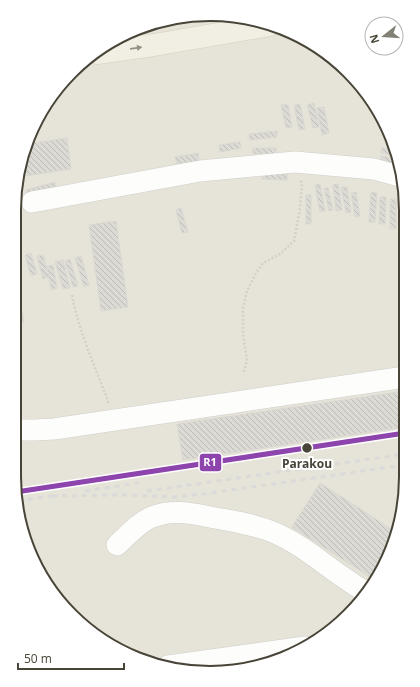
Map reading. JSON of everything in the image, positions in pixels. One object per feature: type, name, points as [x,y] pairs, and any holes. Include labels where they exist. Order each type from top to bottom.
[{"type":"main road","points":[[107,52],[259,27]]},
{"type":"street","points":[[32,202],[200,171],[295,162],[374,169],[395,175]]},
{"type":"street","points":[[21,430],[54,429],[399,378]]},
{"type":"street","points":[[117,545],[138,526],[152,517],[167,513],[186,512],[257,527],[275,533],[293,542],[362,589]]},
{"type":"street","points":[[185,664],[285,651]]},
{"type":"path","points":[[244,372],[247,360],[243,334],[242,308],[247,291],[263,263],[280,254],[294,241],[300,209],[302,184],[295,162]]},
{"type":"path","points":[[72,295],[80,328],[92,363],[103,387],[113,420]]},
{"type":"shaded area","points":[[198,21],[222,21],[259,27],[294,40],[315,53],[344,76],[360,95],[380,126],[393,161],[399,198],[399,489],[393,526],[385,549],[374,572],[352,602],[335,619],[304,641],[282,652],[259,660],[222,666],[198,666],[161,660],[138,652],[115,641],[85,619],[68,602],[46,572],[35,549],[27,526],[21,489],[21,198],[27,161],[35,138],[46,115],[76,76],[95,60],[126,40],[161,27]]},
{"type":"building","points":[[314,103],[319,127],[313,128],[307,105]]},
{"type":"building","points":[[288,104],[292,127],[286,128],[281,105]]},
{"type":"building","points":[[300,104],[305,129],[299,130],[294,105]]},
{"type":"building","points":[[324,107],[329,133],[322,135],[317,108]]},
{"type":"building","points":[[277,131],[277,137],[250,140],[249,134]]},
{"type":"building","points":[[67,138],[71,169],[24,176],[27,161],[33,143]]},
{"type":"building","points":[[240,142],[241,148],[220,152],[219,145]]},
{"type":"building","points":[[253,148],[276,148],[276,154],[253,154]]},
{"type":"building","points":[[382,148],[389,149],[391,155],[381,153]]},
{"type":"building","points":[[198,153],[199,161],[177,165],[175,157]]},
{"type":"building","points":[[381,156],[392,158],[393,163],[381,162]]},
{"type":"building","points":[[262,173],[287,174],[287,180],[262,179]]},
{"type":"building","points":[[55,182],[56,189],[27,196],[26,190]]},
{"type":"building","points":[[320,184],[325,211],[320,212],[315,185]]},
{"type":"building","points":[[338,184],[342,210],[336,211],[333,185]]},
{"type":"building","points":[[341,187],[347,187],[351,212],[346,213]]},
{"type":"building","points":[[324,188],[328,188],[333,210],[329,211]]},
{"type":"building","points":[[356,192],[360,216],[355,217],[351,193]]},
{"type":"building","points":[[371,192],[377,193],[375,222],[369,222]]},
{"type":"building","points":[[306,195],[311,195],[311,224],[306,224]]},
{"type":"building","points":[[380,197],[386,197],[385,224],[379,224]]},
{"type":"building","points":[[390,199],[396,199],[396,229],[390,229]]},
{"type":"building","points":[[181,208],[188,232],[182,233],[176,210]]},
{"type":"building","points":[[116,221],[128,307],[101,311],[89,225]]},
{"type":"building","points":[[31,253],[37,274],[31,276],[25,255]]},
{"type":"building","points":[[43,255],[49,277],[43,279],[37,256]]},
{"type":"building","points":[[81,256],[89,285],[84,287],[75,258]]},
{"type":"building","points":[[70,259],[78,286],[73,287],[65,261]]},
{"type":"building","points":[[63,260],[70,288],[63,289],[55,262]]},
{"type":"building","points":[[53,265],[57,288],[51,290],[47,266]]},
{"type":"building","points":[[21,306],[24,322],[21,322]]},
{"type":"building","points":[[399,392],[399,428],[183,460],[177,424]]},
{"type":"building","points":[[320,483],[392,529],[380,561],[370,577],[292,527]]},
{"type":"railway","points":[[21,491],[399,434]]},
{"type":"railway","points":[[147,491],[399,455]]},
{"type":"railway","points":[[52,496],[123,495],[174,497],[399,466]]},
{"type":"railway","points":[[85,491],[143,482]]},
{"type":"railway","points":[[23,500],[58,495]]},
{"type":"transit line","name":"R1","points":[[21,491],[399,434]]},
{"type":"place","name":"Parakou","points":[[307,448]]}]
